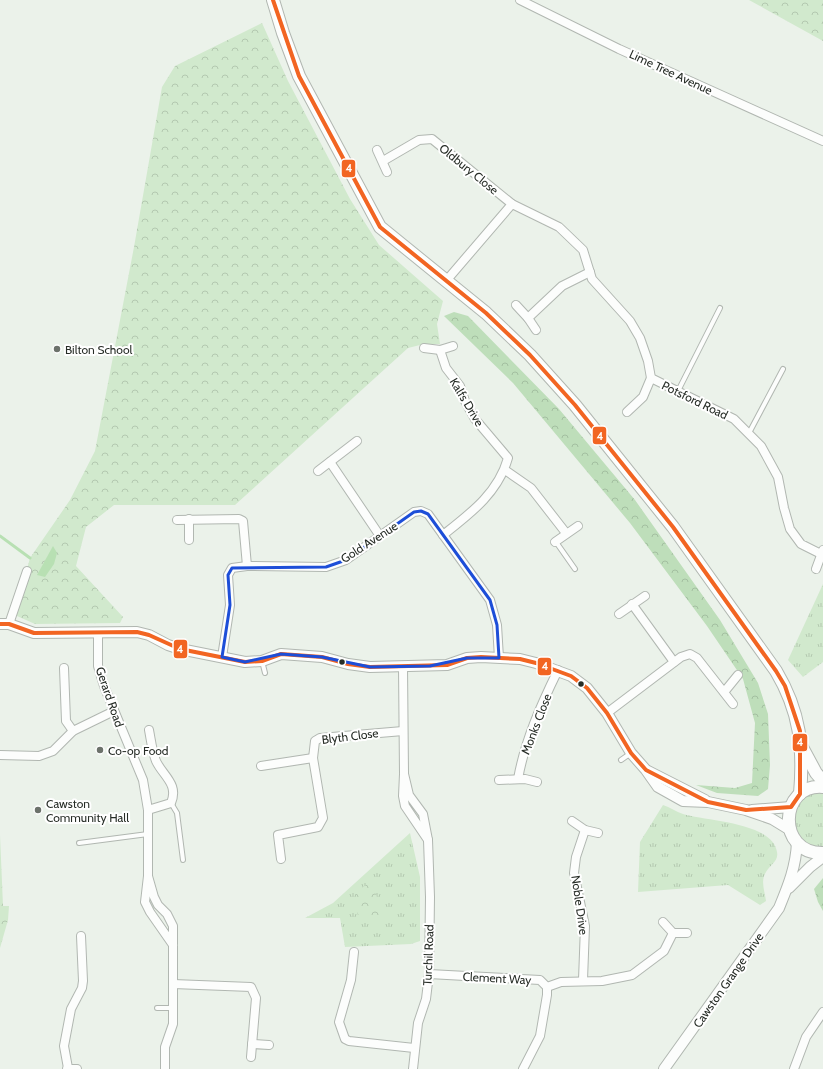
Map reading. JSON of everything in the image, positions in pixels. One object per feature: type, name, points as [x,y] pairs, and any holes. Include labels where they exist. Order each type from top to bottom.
[{"type":"main road","points":[[273,0],[283,33],[299,76],[380,227],[486,313],[530,355],[575,405],[673,527],[780,676],[794,710],[800,731],[800,794]]},
{"type":"main road","points":[[801,746],[816,773],[823,781]]},
{"type":"main road","points":[[823,787],[809,789],[800,794],[791,807],[788,818],[790,830],[797,842],[806,849],[816,853],[823,853]]},
{"type":"street","name":"Lime Tree Avenue","points":[[520,0],[619,49],[823,141]]},
{"type":"street","name":"Oldbury Close","points":[[383,161],[419,140],[432,139],[512,204]]},
{"type":"street","points":[[377,150],[387,172]]},
{"type":"street","points":[[446,281],[512,204]]},
{"type":"street","name":"Potsford Road","points":[[512,204],[559,227],[583,250],[592,279],[630,321],[640,338],[648,361],[651,378],[734,419],[761,446],[778,477],[790,529],[801,544],[822,552]]},
{"type":"street","points":[[528,318],[562,286],[590,272]]},
{"type":"street","points":[[516,305],[528,318],[536,330]]},
{"type":"street","points":[[424,348],[440,350],[453,346]]},
{"type":"street","name":"Kalfs Drive","points":[[440,350],[446,368],[460,386],[465,402],[475,419],[508,458],[505,470]]},
{"type":"street","points":[[627,412],[643,397],[651,378]]},
{"type":"street","points":[[318,471],[357,441]]},
{"type":"street","points":[[330,462],[380,536]]},
{"type":"street","points":[[443,535],[481,505],[505,470],[531,488],[566,533]]},
{"type":"street","name":"Gold Avenue","points":[[222,657],[230,605],[228,575],[232,568],[247,566],[326,567],[346,560],[414,512],[421,511],[428,514],[490,600],[497,625],[499,658]]},
{"type":"street","points":[[189,519],[189,540]]},
{"type":"street","points":[[177,520],[239,519],[244,522],[247,566]]},
{"type":"street","points":[[556,542],[566,533],[578,526]]},
{"type":"street","points":[[816,569],[822,552]]},
{"type":"street","points":[[27,571],[4,624],[34,633],[137,632],[149,635],[168,645],[180,649],[245,662],[262,661],[282,654],[322,657],[370,668],[447,665],[467,658],[499,658],[520,659],[558,670],[571,676],[587,688],[607,712],[631,753],[646,770],[708,802],[746,810],[772,819],[790,830]]},
{"type":"street","points":[[618,614],[645,596]]},
{"type":"street","points":[[632,604],[674,662]]},
{"type":"street","name":"Gerard Road","points":[[98,632],[98,666],[114,711],[143,780],[148,810],[149,834],[148,876],[145,902],[150,912],[173,944]]},
{"type":"street","points":[[607,712],[681,657],[690,654],[697,658],[725,691],[733,704]]},
{"type":"street","name":"Turchil Road","points":[[403,666],[404,774],[409,795],[423,814],[428,840],[430,897],[429,974],[426,999],[418,1023],[414,1048],[413,1069]]},
{"type":"street","points":[[64,668],[66,721],[73,731]]},
{"type":"street","name":"Monks Close","points":[[518,779],[525,746],[543,700],[558,670]]},
{"type":"street","points":[[725,691],[738,675]]},
{"type":"street","points":[[0,755],[39,756],[53,751],[73,731],[114,711]]},
{"type":"street","points":[[148,810],[171,803],[174,792],[172,785],[157,763],[149,730]]},
{"type":"street","name":"Blyth Close","points":[[281,859],[278,835],[318,827],[323,818],[313,758],[315,741],[320,738],[403,731]]},
{"type":"street","name":"Blyth Close","points":[[261,766],[313,758]]},
{"type":"street","points":[[499,780],[518,779],[537,782]]},
{"type":"street","points":[[746,810],[791,807]]},
{"type":"street","points":[[572,821],[585,830],[598,833]]},
{"type":"street","name":"Noble Drive","points":[[583,980],[585,926],[574,874],[576,857],[585,830]]},
{"type":"street","name":"Cawston Grange Drive","points":[[664,1069],[779,908],[788,889],[796,859],[797,842]]},
{"type":"street","name":"Cawston Grange Drive","points":[[788,889],[810,867],[823,857]]},
{"type":"street","name":"Gerard Road","points":[[148,876],[154,897],[158,905],[167,914],[173,926],[173,1024],[164,1054],[165,1069]]},
{"type":"street","points":[[664,922],[673,934]]},
{"type":"street","points":[[673,934],[687,933]]},
{"type":"street","points":[[547,987],[561,982],[583,980],[602,981],[632,974],[664,951],[673,934]]},
{"type":"street","points":[[77,1069],[67,1069],[64,1046],[71,1009],[82,988],[81,936]]},
{"type":"street","points":[[354,952],[351,980],[339,1022],[345,1039],[349,1041],[414,1048]]},
{"type":"street","name":"Clement Way","points":[[429,974],[540,980],[547,987],[540,1036],[523,1069]]},
{"type":"street","points":[[173,984],[251,987],[256,998],[251,1057]]},
{"type":"street","points":[[794,1069],[806,1037],[823,1012]]},
{"type":"street","points":[[252,1044],[269,1045]]},
{"type":"lane","points":[[678,392],[720,308]]},
{"type":"lane","points":[[749,434],[783,369]]},
{"type":"lane","points":[[556,542],[575,568]]},
{"type":"lane","points":[[262,661],[265,673]]},
{"type":"lane","points":[[621,760],[631,753]]},
{"type":"lane","points":[[171,803],[177,813],[183,860]]},
{"type":"lane","points":[[79,843],[149,834]]},
{"type":"lane","points":[[158,1008],[173,1008]]},
{"type":"highlighted area","points":[[421,511],[428,514],[490,600],[497,625],[499,658],[467,658],[430,666],[370,667],[322,657],[281,654],[245,662],[222,657],[230,605],[228,575],[232,568],[326,567],[346,560],[414,512]]},
{"type":"green space","points":[[749,0],[823,0],[823,41]]},
{"type":"green space","points":[[262,23],[288,81],[350,199],[379,245],[443,301],[437,324],[440,344],[424,344],[408,348],[235,505],[114,505],[86,527],[76,566],[123,617],[120,623],[35,624],[17,616],[14,617],[30,558],[70,500],[95,451],[134,247],[162,87],[175,66]]},
{"type":"green space","points":[[454,312],[468,316],[559,409],[635,500],[720,620],[758,683],[768,714],[770,765],[768,789],[758,796],[717,793],[696,785],[735,788],[752,783],[755,723],[743,679],[707,626],[630,523],[513,383],[444,316]]},
{"type":"green space","points":[[823,584],[823,662],[803,677],[788,660]]},
{"type":"green space","points":[[823,791],[823,848],[809,845],[801,840],[797,835],[794,821],[800,801],[807,795]]},
{"type":"green space","points":[[663,805],[683,814],[737,824],[764,834],[773,842],[777,852],[777,858],[764,875],[763,886],[766,901],[760,905],[728,885],[638,892],[640,842]]},
{"type":"green space","points":[[410,833],[420,877],[420,941],[411,944],[345,947],[340,918],[305,918],[333,903]]},
{"type":"green space","points":[[0,835],[3,906],[9,906],[8,920],[0,948]]},
{"type":"green space","points":[[823,878],[823,911],[818,902],[814,889]]},
{"type":"green space","points":[[372,880],[383,919],[358,919],[356,893]]},
{"type":"shaded area","points":[[53,546],[57,553],[54,564],[45,577],[37,575]]},
{"type":"waterway","points":[[0,536],[30,558]]},
{"type":"transit line","name":"4","points":[[0,624],[9,624],[34,633],[137,632],[149,635],[180,649],[245,662],[262,661],[281,654],[322,657],[348,664],[370,667],[447,665],[467,658],[481,657],[520,659],[536,663],[571,676],[587,688],[607,713],[631,753],[646,770],[708,802],[746,810],[791,807],[800,794],[800,731],[785,686],[776,671],[673,527],[575,405],[530,355],[486,313],[380,227],[299,76],[273,0]]},
{"type":"place","name":"Bilton School","points":[[57,349]]},
{"type":"place","name":"Co-op Food","points":[[100,750]]},
{"type":"place","name":"Cawston Community Hall","points":[[38,810]]}]
